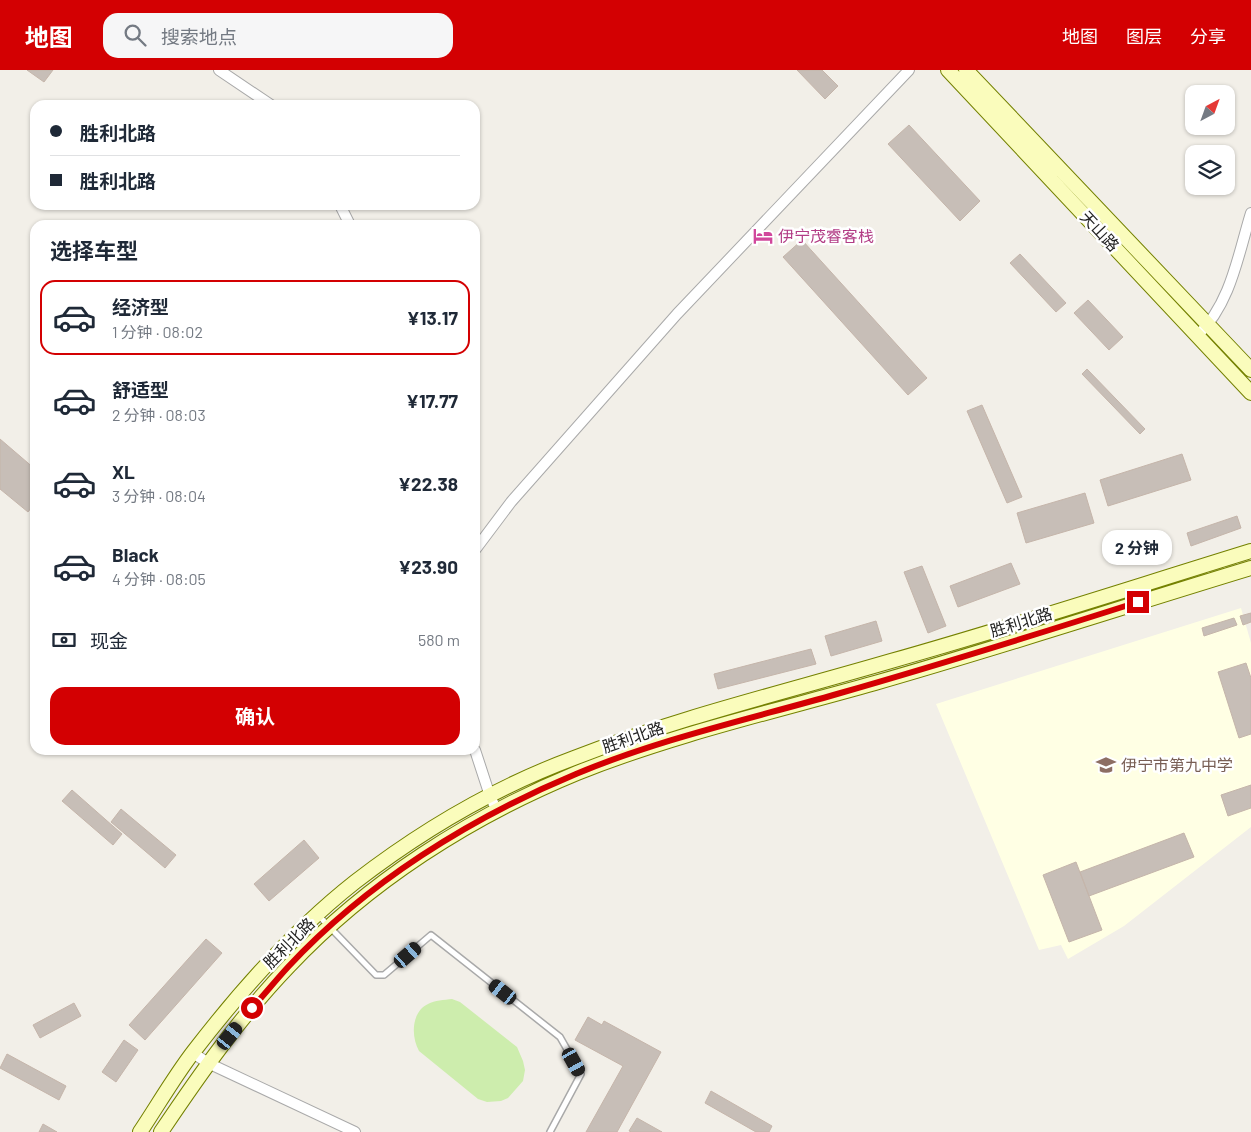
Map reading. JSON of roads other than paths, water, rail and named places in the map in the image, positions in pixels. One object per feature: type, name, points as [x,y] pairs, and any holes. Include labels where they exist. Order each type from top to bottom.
[{"type":"main road","name":"天山路","points":[[948,70],[1251,393]]},
{"type":"main road","name":"天山路","points":[[966,70],[1251,370]]},
{"type":"main road","name":"胜利北路","points":[[140,1132],[193,1053],[258,975],[317,914],[356,882],[398,852],[444,822],[490,796],[572,759],[658,728],[904,658],[1251,551]]},
{"type":"main road","name":"胜利北路","points":[[161,1132],[208,1062],[289,966],[330,927],[406,866],[451,836],[497,811],[577,774],[663,744],[912,672],[1251,568]]},
{"type":"street","points":[[219,70],[264,100]]},
{"type":"street","points":[[480,543],[511,502],[677,314],[908,70]]},
{"type":"street","points":[[1198,335],[1209,324],[1225,298],[1251,213]]},
{"type":"street","points":[[477,755],[497,811]]},
{"type":"street","points":[[193,1053],[208,1062],[355,1132]]},
{"type":"lane","points":[[317,914],[376,975],[384,976],[431,935],[560,1037],[581,1074],[550,1132]]},
{"type":"place","name":"伊宁茂睿客栈","points":[[763,236]]},
{"type":"place","name":"伊宁市第九中学","points":[[1106,765]]}]
